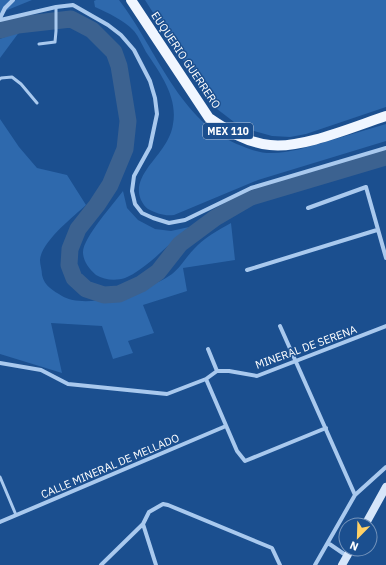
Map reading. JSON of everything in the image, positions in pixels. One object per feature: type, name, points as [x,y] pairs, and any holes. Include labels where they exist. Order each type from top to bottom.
[{"type":"main road","name":"EUQUERIO GUERRERO","points":[[131,0],[209,118],[229,131],[250,140],[271,146],[294,144],[323,137],[386,116]]},
{"type":"main road","points":[[369,517],[386,486]]},
{"type":"street","points":[[0,19],[5,8],[13,0]]},
{"type":"street","points":[[0,19],[73,6],[121,35],[134,50],[150,81],[155,98],[157,114],[150,147],[134,176],[132,191],[135,204],[142,213],[153,218],[169,223],[185,220],[251,188],[386,148]]},
{"type":"street","points":[[308,208],[366,187],[386,258]]},
{"type":"street","points":[[247,270],[377,230]]},
{"type":"street","points":[[280,326],[355,495]]},
{"type":"street","name":"MINERAL DE SERENA","points":[[217,371],[229,371],[257,376],[386,326]]},
{"type":"street","points":[[0,363],[41,370],[68,384],[167,394],[206,379],[217,371],[208,349]]},
{"type":"street","points":[[206,379],[237,451],[245,461],[326,428]]},
{"type":"street","name":"CALLE MINERAL DE MELLADO","points":[[0,522],[226,426]]},
{"type":"street","points":[[315,565],[355,495],[386,467]]},
{"type":"street","points":[[101,565],[143,524],[149,512],[163,504],[272,548],[280,565]]},
{"type":"street","points":[[143,524],[156,565]]},
{"type":"street","points":[[328,543],[338,547]]},
{"type":"lane","points":[[39,44],[55,42],[56,10]]},
{"type":"lane","points":[[0,79],[12,77],[21,84],[37,103]]},
{"type":"lane","points":[[0,477],[16,515]]},
{"type":"shaded area","points":[[0,0],[32,0],[0,13]]},
{"type":"shaded area","points":[[119,0],[133,19],[171,83],[185,103],[220,135],[242,146],[252,150],[271,153],[285,152],[305,148],[386,124],[386,141],[258,180],[174,215],[161,214],[148,209],[141,200],[139,185],[145,172],[170,136],[174,114],[173,104],[167,86],[136,33],[121,20],[95,7],[94,1]]},
{"type":"shaded area","points":[[145,0],[386,0],[386,107],[306,134],[290,137],[272,136],[254,131],[234,122],[217,109],[200,87]]},
{"type":"shaded area","points":[[20,31],[0,58],[0,39]]},
{"type":"shaded area","points":[[0,119],[19,147],[37,168],[67,175],[86,205],[58,230],[46,246],[40,260],[43,279],[50,288],[62,296],[73,300],[102,300],[118,297],[149,286],[172,274],[202,241],[231,223],[235,260],[183,268],[187,291],[143,305],[154,333],[128,341],[133,353],[113,359],[102,326],[51,323],[62,373],[0,354]]},
{"type":"shaded area","points":[[123,191],[127,208],[138,220],[155,229],[171,231],[189,227],[141,269],[125,278],[114,280],[106,279],[96,275],[85,262],[83,255],[84,246],[93,230]]},
{"type":"waterway","points":[[0,30],[18,25],[71,19],[92,30],[114,52],[119,66],[128,121],[125,149],[110,185],[97,205],[78,229],[70,249],[69,265],[74,278],[86,289],[104,295],[119,294],[141,284],[158,272],[180,244],[215,218],[251,197],[386,157]]}]
